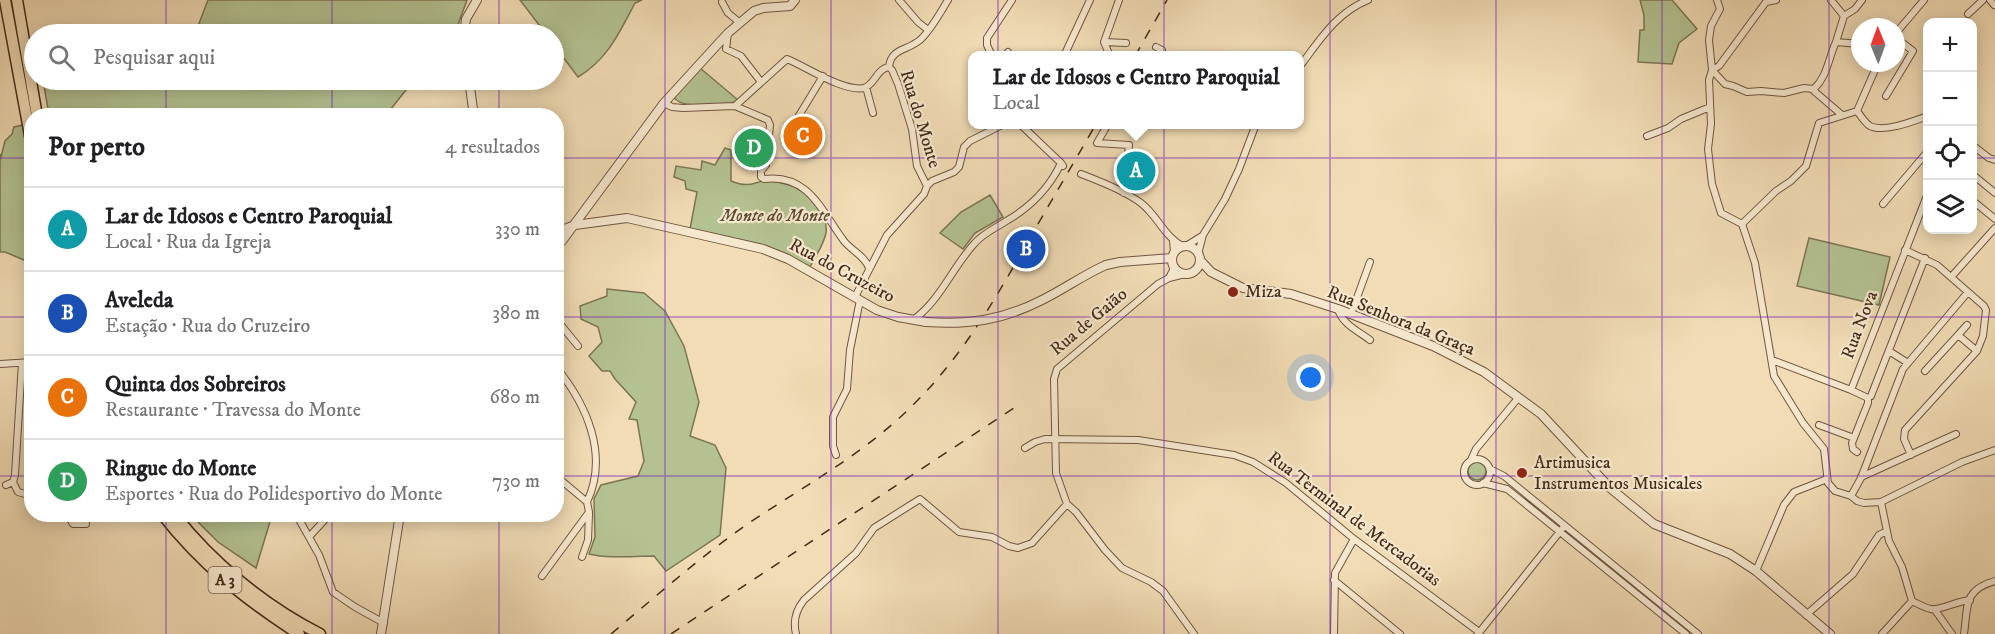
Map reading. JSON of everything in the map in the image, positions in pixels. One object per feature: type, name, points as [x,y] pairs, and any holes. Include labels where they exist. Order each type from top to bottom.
[{"type":"highway","points":[[5,0],[25,108]]},
{"type":"highway","points":[[16,0],[24,44]]},
{"type":"highway","points":[[32,90],[36,108]]},
{"type":"highway","name":"A 3","points":[[169,522],[213,571],[254,605],[299,634]]},
{"type":"highway","name":"A 3","points":[[182,522],[220,563],[260,597],[320,634]]},
{"type":"street","points":[[465,24],[477,0]]},
{"type":"street","points":[[564,238],[664,103],[728,33],[754,11],[790,6],[795,0]]},
{"type":"street","points":[[899,0],[928,30]]},
{"type":"street","points":[[889,67],[889,61],[894,54],[922,39],[948,0]]},
{"type":"street","points":[[990,51],[987,38],[1012,0]]},
{"type":"street","points":[[1066,51],[1090,0]]},
{"type":"street","points":[[1108,51],[1104,42],[1119,0]]},
{"type":"street","points":[[1304,59],[1334,20],[1368,0]]},
{"type":"street","points":[[1717,0],[1720,9],[1711,26],[1709,40],[1712,70],[1709,80],[1711,124],[1708,149],[1716,199],[1721,213],[1742,224],[1755,263],[1774,376],[1803,423],[1824,449],[1828,483],[1835,491],[1851,496],[1857,501],[1881,502],[1962,462],[1995,450]]},
{"type":"street","points":[[1712,70],[1719,66],[1766,2],[1776,0]]},
{"type":"street","points":[[1831,0],[1844,16]]},
{"type":"street","points":[[1814,89],[1825,77],[1844,16],[1855,9],[1862,0]]},
{"type":"street","points":[[1905,22],[1924,0]]},
{"type":"street","points":[[1968,14],[1983,0]]},
{"type":"street","points":[[1990,0],[1994,4]]},
{"type":"street","points":[[722,2],[728,14],[739,22]]},
{"type":"street","points":[[728,33],[726,50],[741,56],[762,82]]},
{"type":"street","points":[[1104,42],[1126,43]]},
{"type":"street","points":[[1836,42],[1851,44]]},
{"type":"street","points":[[1905,45],[1913,51],[1905,64]]},
{"type":"street","points":[[1156,47],[1162,51]]},
{"type":"street","points":[[735,106],[787,59],[852,87],[866,87],[873,113]]},
{"type":"street","name":"Rua do Monte","points":[[866,87],[883,69],[889,67],[892,70],[912,129],[917,166],[927,186]]},
{"type":"street","points":[[1712,70],[1725,84],[1747,92],[1784,93],[1804,88],[1814,89]]},
{"type":"street","points":[[1857,111],[1874,72]]},
{"type":"street","points":[[1886,96],[1900,72]]},
{"type":"street","points":[[792,127],[823,76]]},
{"type":"street","points":[[1814,89],[1814,92],[1842,115]]},
{"type":"street","points":[[470,90],[473,108]]},
{"type":"street","points":[[664,103],[672,107],[683,108],[735,106],[768,120],[770,124],[766,165],[761,171],[761,177],[776,178],[798,185],[811,193],[844,241],[866,261],[869,268]]},
{"type":"street","points":[[1647,136],[1710,107]]},
{"type":"street","points":[[1742,224],[1806,166],[1819,123],[1857,111]]},
{"type":"street","points":[[1857,111],[1868,125],[1875,127],[1906,123],[1923,118]]},
{"type":"street","points":[[836,455],[833,446],[833,417],[847,389],[857,299],[869,268],[887,235],[924,194],[927,186],[932,181],[954,172],[958,167],[964,147],[970,141],[994,129]]},
{"type":"street","points":[[913,320],[929,307],[974,244],[984,234],[1009,220],[1037,199],[1062,164],[1025,129]]},
{"type":"street","points":[[1105,129],[1097,143],[1129,145],[1124,193]]},
{"type":"street","points":[[913,320],[965,323],[987,321],[1042,301],[1106,265],[1120,262],[1173,260],[1189,273],[1198,267],[1203,235],[1230,189],[1254,129]]},
{"type":"street","points":[[1977,149],[1995,160]]},
{"type":"street","points":[[1883,204],[1923,157]]},
{"type":"street","points":[[1081,174],[1143,204],[1173,241],[1195,250],[1199,257]]},
{"type":"street","points":[[1977,178],[1995,193]]},
{"type":"street","points":[[1977,204],[1995,219]]},
{"type":"street","name":"Rua Nova","points":[[1851,390],[1923,205]]},
{"type":"street","name":"Rua do Cruzeiro","points":[[564,229],[574,225],[627,218],[763,249],[788,259],[877,310],[913,320]]},
{"type":"street","points":[[1952,276],[1995,228]]},
{"type":"street","points":[[1173,260],[1185,246],[1203,235]]},
{"type":"street","points":[[1173,241],[1173,260]]},
{"type":"street","points":[[1905,250],[1925,258],[1952,276],[1986,310],[1983,336],[1977,351],[1905,430],[1904,439],[1911,455]]},
{"type":"street","name":"Rua Senhora da Graça","points":[[1199,257],[1211,272],[1242,288],[1291,294],[1338,309],[1450,354],[1484,372],[1541,414],[1610,488],[1654,524],[1730,554],[1756,571],[1830,634]]},
{"type":"street","points":[[1871,396],[1925,258]]},
{"type":"street","name":"Rua de Gaião","points":[[1169,278],[1173,260]]},
{"type":"street","points":[[1351,314],[1370,262]]},
{"type":"street","name":"Rua Senhora da Graça","points":[[1189,273],[1211,272]]},
{"type":"street","name":"Rua de Gaião","points":[[1189,273],[1169,278],[1158,284],[1057,369],[1054,379],[1056,473],[1067,504],[1122,568],[1151,582],[1163,591],[1194,634]]},
{"type":"street","points":[[1851,496],[1861,478],[1908,363],[1968,292]]},
{"type":"street","points":[[1338,309],[1340,316],[1346,322],[1370,340]]},
{"type":"street","points":[[1925,371],[1967,325]]},
{"type":"street","points":[[564,329],[578,346]]},
{"type":"street","points":[[1959,335],[1977,351]]},
{"type":"street","points":[[1888,351],[1908,363]]},
{"type":"street","points":[[1772,360],[1868,398],[1852,446],[1857,452]]},
{"type":"street","points":[[0,364],[22,363],[13,482],[18,492],[24,494]]},
{"type":"street","points":[[564,376],[580,402],[594,440],[597,456],[597,475],[587,502],[588,540],[582,557]]},
{"type":"street","points":[[1519,397],[1476,449],[1464,470],[1465,477],[1475,484],[1483,483],[1507,489],[1686,634]]},
{"type":"street","points":[[1819,425],[1854,438]]},
{"type":"street","points":[[1861,478],[1956,434]]},
{"type":"street","name":"Rua Terminal de Mercadorias","points":[[1025,447],[1035,442],[1056,439],[1138,441],[1234,455],[1268,470],[1478,633]]},
{"type":"street","points":[[1471,460],[1483,460],[1490,469],[1504,476],[1698,634]]},
{"type":"street","points":[[1483,483],[1489,477],[1490,469]]},
{"type":"street","points":[[1756,571],[1784,505],[1794,492],[1827,479]]},
{"type":"street","points":[[6,485],[13,482]]},
{"type":"street","points":[[564,483],[587,502]]},
{"type":"street","points":[[796,634],[797,609],[804,600],[856,553],[874,528],[920,499],[959,532],[992,537],[1018,548],[1032,543],[1067,504]]},
{"type":"street","points":[[1881,502],[1889,541],[1902,567],[1912,601]]},
{"type":"street","points":[[542,576],[589,512]]},
{"type":"street","points":[[72,522],[73,524],[86,524]]},
{"type":"street","points":[[301,522],[319,555],[333,592],[384,623]]},
{"type":"street","points":[[309,537],[323,522]]},
{"type":"street","points":[[381,634],[398,522]]},
{"type":"street","points":[[1478,633],[1564,526]]},
{"type":"street","points":[[1806,615],[1852,574],[1873,544],[1887,531]]},
{"type":"street","points":[[1334,634],[1335,573],[1354,539]]},
{"type":"street","points":[[1334,580],[1401,634]]},
{"type":"street","points":[[1964,634],[1972,593],[1977,588],[1995,581]]},
{"type":"street","points":[[1935,610],[1970,600]]},
{"type":"street","points":[[1912,601],[1935,610],[1952,634]]},
{"type":"street","points":[[1882,634],[1912,601]]},
{"type":"green space","points":[[208,0],[467,0],[458,24],[199,24]]},
{"type":"green space","points":[[520,0],[642,0],[635,3],[605,54],[578,77],[564,58],[564,24],[538,24]]},
{"type":"green space","points":[[1640,0],[1672,0],[1697,29],[1679,43],[1672,64],[1638,62],[1640,30],[1644,30],[1644,15]]},
{"type":"green space","points":[[700,68],[738,100],[732,103],[700,105],[678,101],[674,97]]},
{"type":"green space","points":[[45,90],[406,90],[392,108],[48,108]]},
{"type":"green space","points":[[23,125],[24,133],[24,260],[0,252],[0,154],[1,157],[5,141],[12,134],[14,127]]},
{"type":"green space","points":[[748,130],[765,133],[761,166],[743,163]]},
{"type":"green space","name":"Monte do Monte","points":[[725,148],[731,150],[731,181],[744,185],[766,181],[784,184],[806,193],[818,206],[825,222],[826,233],[810,267],[775,250],[690,229],[697,192],[686,189],[685,181],[674,177],[676,166],[701,170],[702,161],[715,165]]},
{"type":"green space","points":[[990,195],[1003,217],[975,233],[963,249],[940,233],[961,212]]},
{"type":"green space","points":[[1809,238],[1890,257],[1879,305],[1797,286]]},
{"type":"green space","points":[[607,289],[644,293],[665,311],[684,346],[699,402],[690,436],[715,445],[726,468],[720,535],[666,571],[654,556],[613,557],[589,554],[595,537],[594,499],[601,485],[638,476],[644,461],[637,420],[629,419],[636,402],[610,371],[602,371],[589,356],[602,342],[598,327],[581,319],[580,306],[607,296]]},
{"type":"green space","points":[[1477,462],[1483,465],[1486,471],[1483,477],[1477,480],[1471,477],[1468,471],[1471,465]]},
{"type":"green space","points":[[198,522],[270,522],[256,568],[218,542]]},
{"type":"railway","points":[[1138,51],[1167,0]]},
{"type":"railway","points":[[611,634],[677,578],[746,525],[876,438],[915,403],[948,366],[977,327],[1093,129]]},
{"type":"railway","points":[[671,634],[1017,406]]},
{"type":"place","name":"Quinta dos Sobreiros","points":[[803,136]]},
{"type":"place","name":"Ringue do Monte","points":[[754,148]]},
{"type":"place","name":"Lar de Idosos e Centro Paroquial","points":[[1136,171]]},
{"type":"place","name":"Aveleda","points":[[1026,249]]},
{"type":"place","name":"Miza","points":[[1233,292]]},
{"type":"place","name":"Artimusica Instrumentos Musicales","points":[[1522,473]]}]
